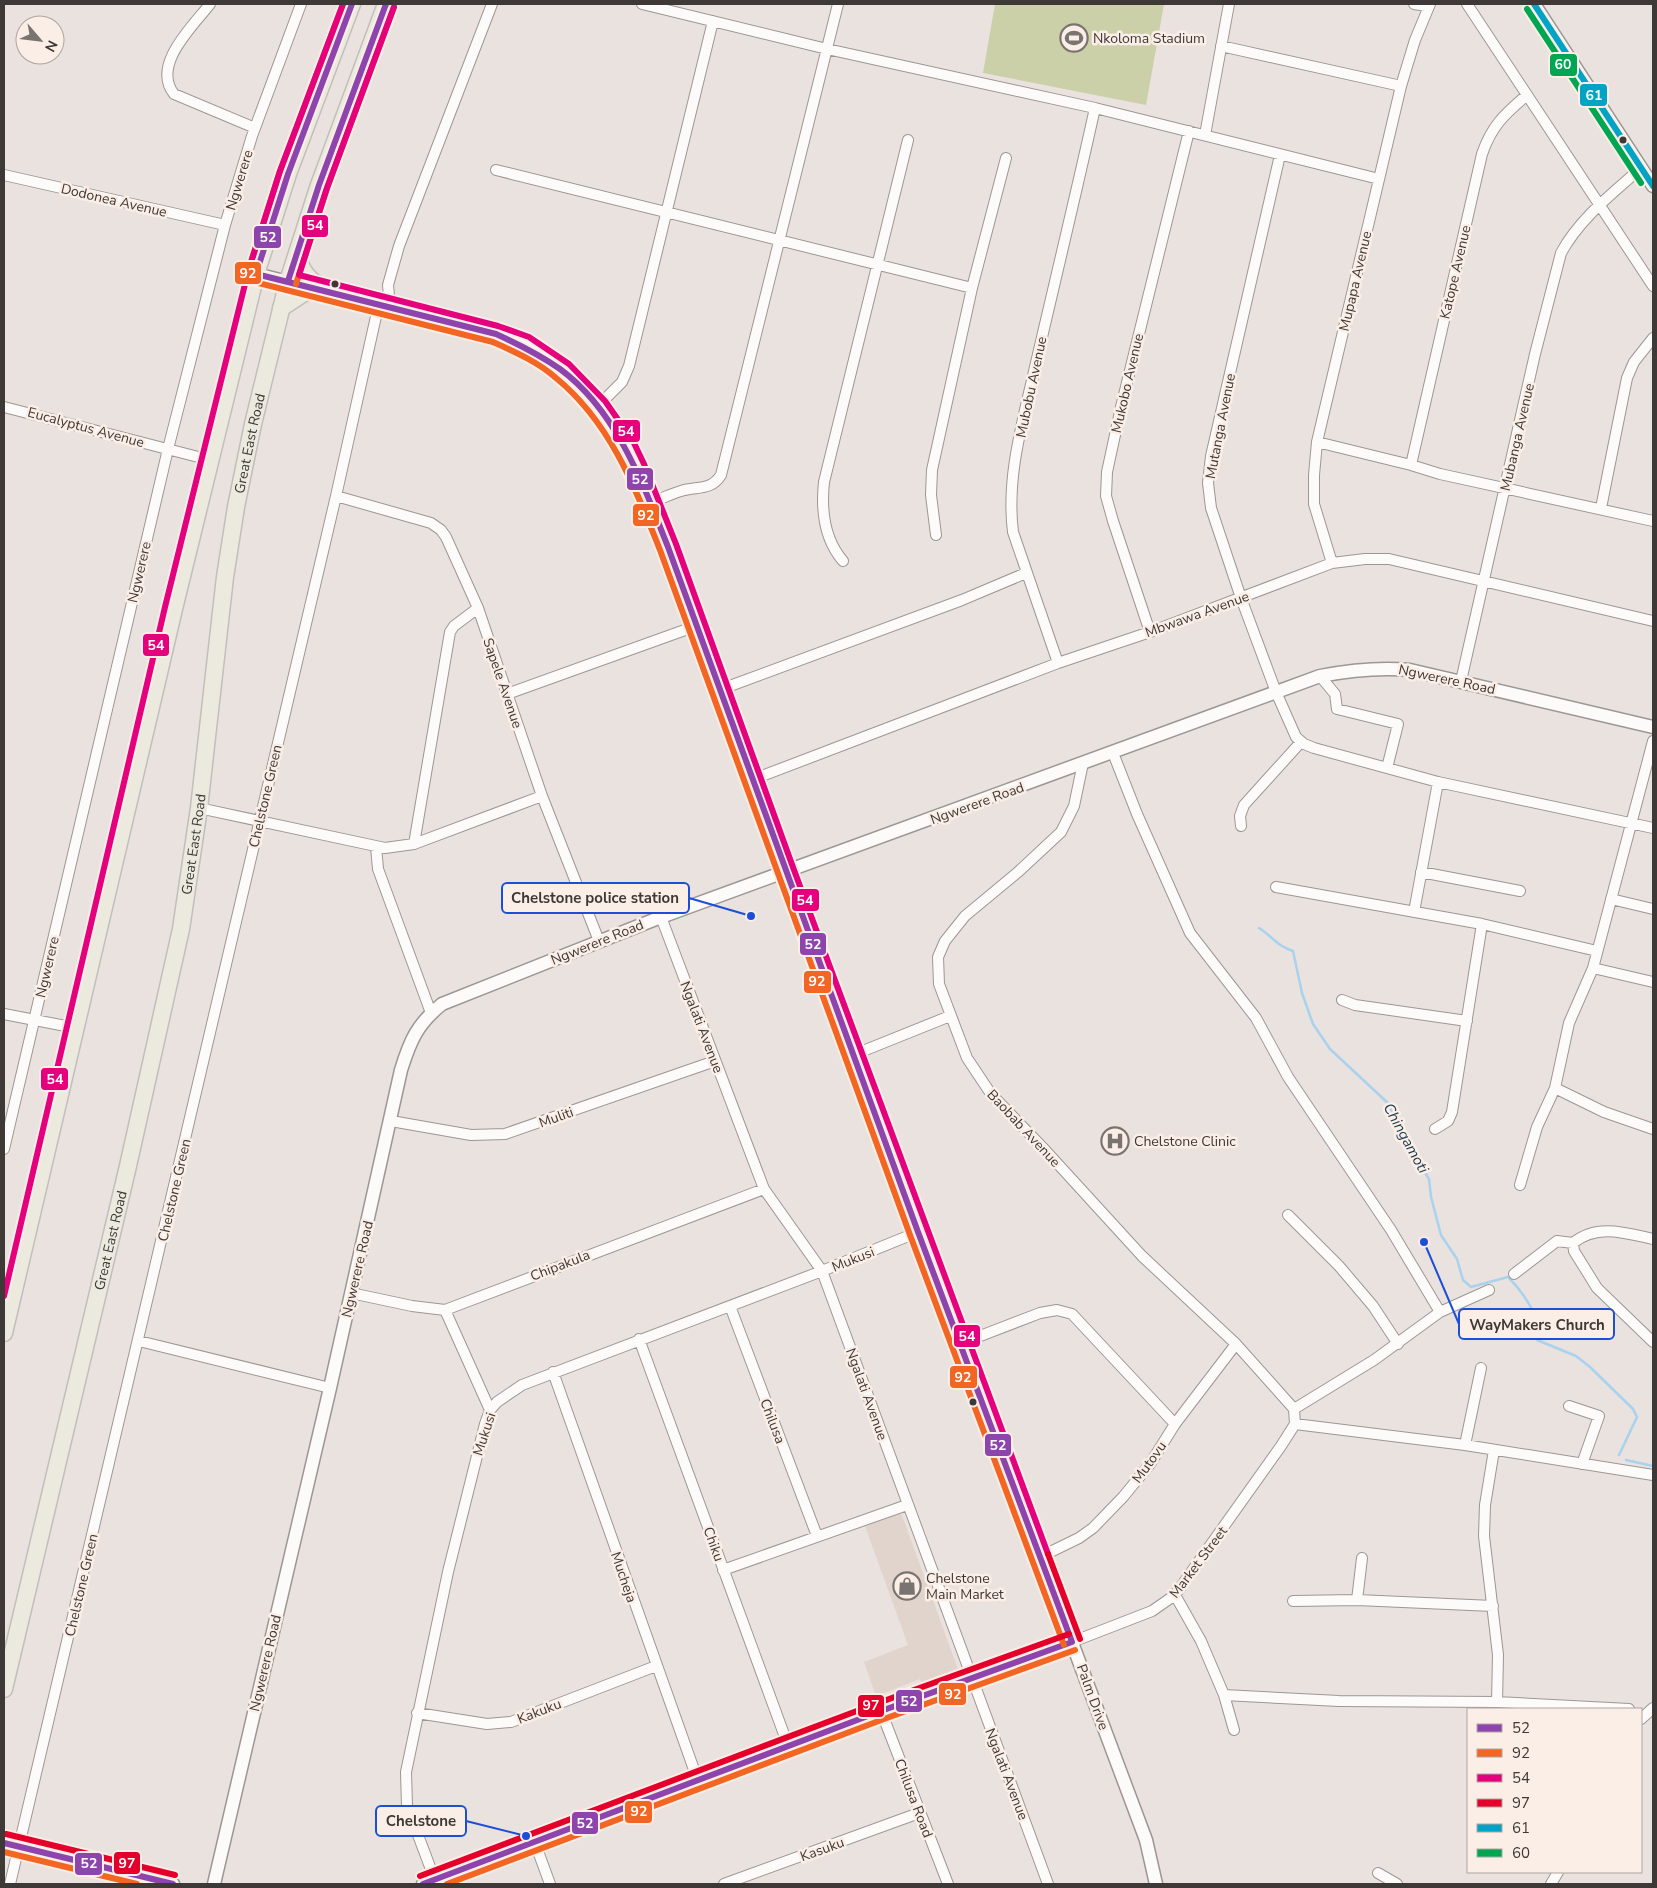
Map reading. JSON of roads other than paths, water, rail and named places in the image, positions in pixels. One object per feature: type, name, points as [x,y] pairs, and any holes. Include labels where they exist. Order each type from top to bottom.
[{"type":"main road","name":"Great East Road","points":[[4,1689],[128,1166],[181,929],[199,808],[225,577],[236,507],[281,308],[319,185],[386,4]]},
{"type":"main road","points":[[4,1334],[210,460],[256,274],[288,174],[349,6]]},
{"type":"main road","points":[[297,254],[305,274],[322,288]]},
{"type":"main road","points":[[281,308],[293,298],[307,291],[322,288]]},
{"type":"street","points":[[210,4],[176,48],[167,76],[168,86],[174,94],[255,128]]},
{"type":"street","name":"Ngwerere","points":[[4,1148],[168,449],[225,225],[255,128],[301,4]]},
{"type":"street","name":"Chelstone Green","points":[[10,1884],[139,1341],[259,821],[336,496],[385,305],[388,285],[396,254],[492,4]]},
{"type":"street","points":[[642,4],[827,49],[1096,108],[1379,179]]},
{"type":"street","points":[[651,502],[682,491],[708,486],[716,482],[721,475],[838,4]]},
{"type":"street","points":[[1205,136],[1229,4]]},
{"type":"street","points":[[1414,4],[1428,5]]},
{"type":"street","points":[[1467,4],[1653,286]]},
{"type":"street","points":[[1534,4],[1649,177]]},
{"type":"street","name":"Mupapa Avenue","points":[[1332,563],[1314,504],[1317,442],[1401,86],[1428,5]]},
{"type":"street","points":[[598,406],[622,382],[629,366],[713,22]]},
{"type":"street","points":[[1221,46],[1401,86]]},
{"type":"street","name":"Katope Avenue","points":[[1411,464],[1482,154],[1489,134],[1500,119],[1528,95]]},
{"type":"street","name":"Mubobu Avenue","points":[[1058,663],[1013,532],[1010,511],[1012,480],[1042,335],[1096,108]]},
{"type":"street","name":"Mukobo Avenue","points":[[1150,632],[1106,496],[1107,472],[1123,397],[1189,131]]},
{"type":"street","points":[[843,561],[835,552],[824,517],[824,482],[908,140]]},
{"type":"street","name":"Mutanga Avenue","points":[[1280,155],[1212,456],[1208,483],[1212,508],[1241,598],[1276,692],[1296,736],[1301,742]]},
{"type":"street","points":[[936,536],[931,495],[932,470],[972,288],[1006,158]]},
{"type":"street","points":[[496,170],[972,288]]},
{"type":"street","name":"Dodonea Avenue","points":[[4,175],[225,225]]},
{"type":"street","name":"Mubanga Avenue","points":[[1461,681],[1556,270],[1570,238],[1599,205],[1649,177]]},
{"type":"street","name":"Palm Drive","points":[[256,274],[322,288],[496,334],[525,345],[563,370],[598,406],[625,445],[651,502],[754,779],[786,873],[918,1232],[962,1343],[1146,1840],[1156,1884]]},
{"type":"street","points":[[1601,508],[1627,378],[1634,362],[1653,338]]},
{"type":"street","name":"Eucalyptus Avenue","points":[[4,407],[210,460]]},
{"type":"street","points":[[1317,442],[1411,464],[1440,474],[1653,521]]},
{"type":"street","name":"Sapele Avenue","points":[[336,496],[436,526],[446,536],[478,608],[542,796],[599,942]]},
{"type":"street","name":"Mbwawa Avenue","points":[[754,779],[1058,663],[1150,632],[1332,563],[1365,558],[1388,559],[1653,621]]},
{"type":"street","points":[[720,690],[962,600],[1026,573]]},
{"type":"street","points":[[414,844],[450,632],[454,626],[478,608]]},
{"type":"street","points":[[507,694],[696,626]]},
{"type":"street","name":"Ngwerere Road","points":[[214,1884],[330,1388],[401,1070],[415,1031],[442,1004],[661,917],[786,873],[1320,676],[1355,669],[1386,667],[1410,670],[1653,727]]},
{"type":"street","points":[[1320,676],[1335,694],[1337,709],[1398,724],[1387,768]]},
{"type":"street","points":[[1520,1185],[1537,1127],[1555,1088],[1569,1023],[1594,968],[1630,823],[1653,741]]},
{"type":"street","points":[[1241,826],[1240,816],[1244,805],[1301,742],[1314,748],[1438,782],[1653,828]]},
{"type":"street","points":[[1113,752],[1137,814],[1190,933],[1256,1018],[1288,1077],[1391,1230],[1440,1312]]},
{"type":"street","name":"Baobab Avenue","points":[[1083,763],[1074,806],[1061,832],[1018,872],[965,916],[944,940],[938,957],[939,984],[967,1058],[991,1094],[1046,1150],[1142,1256],[1236,1344],[1294,1409]]},
{"type":"street","points":[[1414,912],[1438,782]]},
{"type":"street","points":[[199,808],[376,847],[414,844],[542,796]]},
{"type":"street","points":[[376,847],[378,869],[431,1013]]},
{"type":"street","points":[[1421,872],[1520,891]]},
{"type":"street","points":[[1276,887],[1482,924],[1597,951]]},
{"type":"street","points":[[1611,899],[1653,909]]},
{"type":"street","name":"Ngalati Avenue","points":[[661,917],[764,1189],[822,1271],[971,1680],[1048,1884]]},
{"type":"street","points":[[1435,1130],[1448,1121],[1452,1112],[1482,924]]},
{"type":"street","points":[[1594,968],[1653,982]]},
{"type":"street","points":[[1342,1000],[1381,1009],[1467,1021]]},
{"type":"street","points":[[4,1014],[76,1028]]},
{"type":"street","points":[[854,1056],[950,1016]]},
{"type":"street","name":"Muliti","points":[[391,1121],[471,1134],[505,1134],[715,1060]]},
{"type":"street","points":[[1555,1088],[1604,1112],[1653,1129]]},
{"type":"street","name":"Chipakula","points":[[351,1293],[412,1306],[445,1310],[764,1189]]},
{"type":"street","points":[[1288,1215],[1339,1266],[1373,1306],[1398,1344]]},
{"type":"street","points":[[1514,1274],[1557,1241],[1573,1243],[1581,1236],[1601,1230],[1653,1239]]},
{"type":"street","name":"Mukusi","points":[[429,1882],[407,1806],[406,1772],[417,1713],[474,1465],[490,1410],[497,1402],[522,1384],[822,1271],[918,1232]]},
{"type":"street","points":[[1573,1243],[1574,1251],[1597,1288],[1653,1342]]},
{"type":"street","points":[[1489,1290],[1440,1312],[1398,1344],[1294,1409],[1295,1424],[1494,1450],[1653,1475]]},
{"type":"street","name":"Chilusa","points":[[730,1306],[817,1536]]},
{"type":"street","points":[[445,1310],[490,1410]]},
{"type":"street","points":[[962,1343],[1040,1313],[1058,1310],[1072,1314],[1175,1424]]},
{"type":"street","name":"Chiku","points":[[639,1339],[789,1748]]},
{"type":"street","points":[[139,1341],[330,1388]]},
{"type":"street","name":"Mutovu","points":[[1040,1557],[1072,1542],[1093,1528],[1150,1464],[1175,1424],[1236,1344]]},
{"type":"street","points":[[1464,1446],[1481,1368]]},
{"type":"street","name":"Mucheja","points":[[553,1372],[698,1781]]},
{"type":"street","points":[[1570,1406],[1599,1416],[1582,1464]]},
{"type":"street","name":"Market Street","points":[[429,1882],[1152,1611],[1175,1595],[1295,1424]]},
{"type":"street","points":[[1494,1450],[1484,1520],[1498,1654],[1497,1702]]},
{"type":"street","points":[[723,1570],[907,1505]]},
{"type":"street","points":[[1357,1600],[1362,1558]]},
{"type":"street","points":[[1175,1595],[1205,1648],[1224,1695],[1234,1730]]},
{"type":"street","points":[[1293,1601],[1357,1600],[1493,1606]]},
{"type":"street","name":"Kakuku","points":[[417,1713],[487,1724],[511,1722],[656,1666]]},
{"type":"street","points":[[1224,1695],[1348,1701],[1497,1702],[1610,1708]]},
{"type":"street","points":[[1642,1720],[1653,1708]]},
{"type":"street","name":"Chilusa Road","points":[[881,1711],[948,1884]]},
{"type":"street","name":"Kasuku","points":[[724,1884],[919,1813]]},
{"type":"street","points":[[535,1843],[550,1884]]},
{"type":"street","points":[[4,1844],[172,1884]]},
{"type":"street","points":[[1378,1873],[1397,1884]]},
{"type":"street","points":[[1551,1884],[1557,1873]]},
{"type":"waterway","name":"Chingamoti","points":[[1259,928],[1279,944],[1293,951],[1302,993],[1313,1024],[1330,1049],[1390,1105],[1394,1122],[1429,1179],[1431,1197],[1441,1235],[1457,1259],[1463,1280],[1471,1287],[1508,1277],[1522,1293],[1533,1311],[1538,1324],[1535,1329],[1537,1340],[1576,1356],[1633,1409],[1637,1417],[1619,1455]]},
{"type":"waterway","name":"Chingamoti","points":[[1626,1460],[1653,1466]]},
{"type":"place","name":"Nkoloma Stadium","points":[[1074,38]]},
{"type":"place","name":"Chelstone police station","points":[[751,916]]},
{"type":"place","name":"Chelstone Clinic","points":[[1115,1141]]},
{"type":"place","name":"WayMakers Church","points":[[1424,1242]]},
{"type":"place","name":"Chelstone Main Market","points":[[907,1586]]},
{"type":"place","name":"Chelstone","points":[[526,1836]]}]
